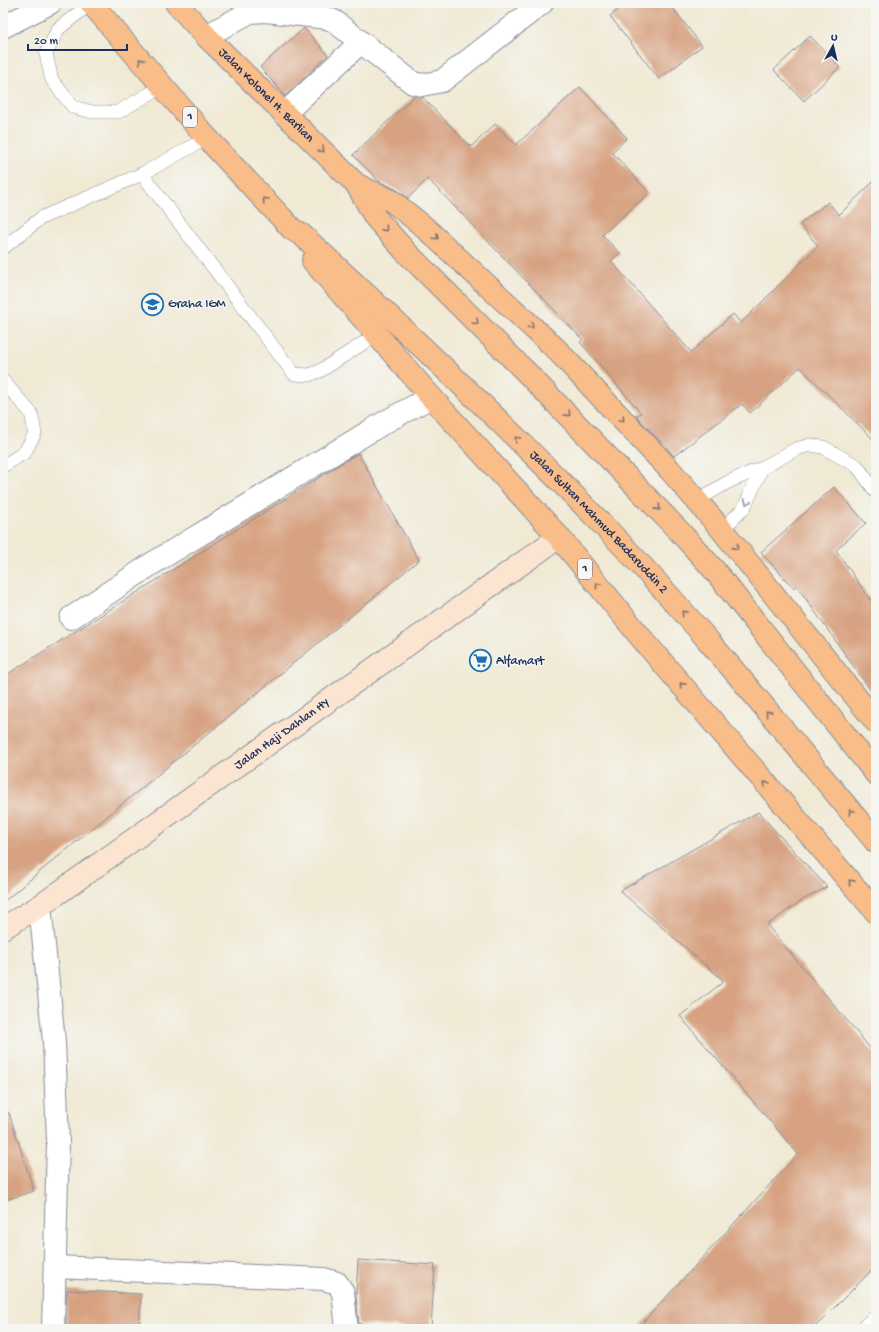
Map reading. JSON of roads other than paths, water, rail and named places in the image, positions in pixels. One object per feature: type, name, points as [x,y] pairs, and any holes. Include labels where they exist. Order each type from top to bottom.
[{"type":"highway","name":"1","points":[[91,3],[207,138],[297,232],[296,239],[376,335],[559,537],[643,640],[876,912]]},
{"type":"highway","name":"Jalan Kolonel H. Barlian","points":[[176,3],[206,36],[360,191]]},
{"type":"highway","points":[[360,191],[392,201],[423,226],[554,348],[722,530],[876,722]]},
{"type":"highway","points":[[360,191],[375,217],[405,251],[638,486],[710,565],[876,774]]},
{"type":"highway","name":"Jalan Sultan Mahmud Badaruddin 2","points":[[297,232],[471,394],[600,521],[696,627],[876,842]]},
{"type":"street","points":[[3,27],[50,3]]},
{"type":"street","points":[[206,36],[250,12],[266,11],[327,18],[334,21],[413,83],[422,85],[442,81],[542,3]]},
{"type":"street","points":[[284,114],[361,42]]},
{"type":"street","points":[[71,618],[153,563],[378,427],[431,397]]},
{"type":"street","name":"Jalan Haji Dahlan HY","points":[[3,928],[40,906],[559,537]]},
{"type":"street","points":[[40,906],[54,1041],[58,1141],[54,1329]]},
{"type":"street","points":[[56,1267],[324,1279],[337,1283],[343,1292],[347,1329]]},
{"type":"lane","points":[[91,3],[58,29],[46,54],[52,80],[73,107],[92,112],[118,112],[163,86]]},
{"type":"lane","points":[[3,248],[41,218],[142,174],[207,138]]},
{"type":"lane","points":[[142,174],[294,374],[309,375],[320,371],[376,335]]},
{"type":"lane","points":[[3,380],[31,413],[35,433],[24,452],[3,466]]},
{"type":"lane","points":[[696,501],[796,449],[810,445],[823,447],[857,466],[876,492]]},
{"type":"lane","points":[[722,530],[744,508],[762,468]]},
{"type":"lane","points":[[861,1329],[876,1316]]},
{"type":"place","name":"Graha IGM","points":[[153,304]]},
{"type":"place","name":"Alfamart","points":[[480,661]]}]
